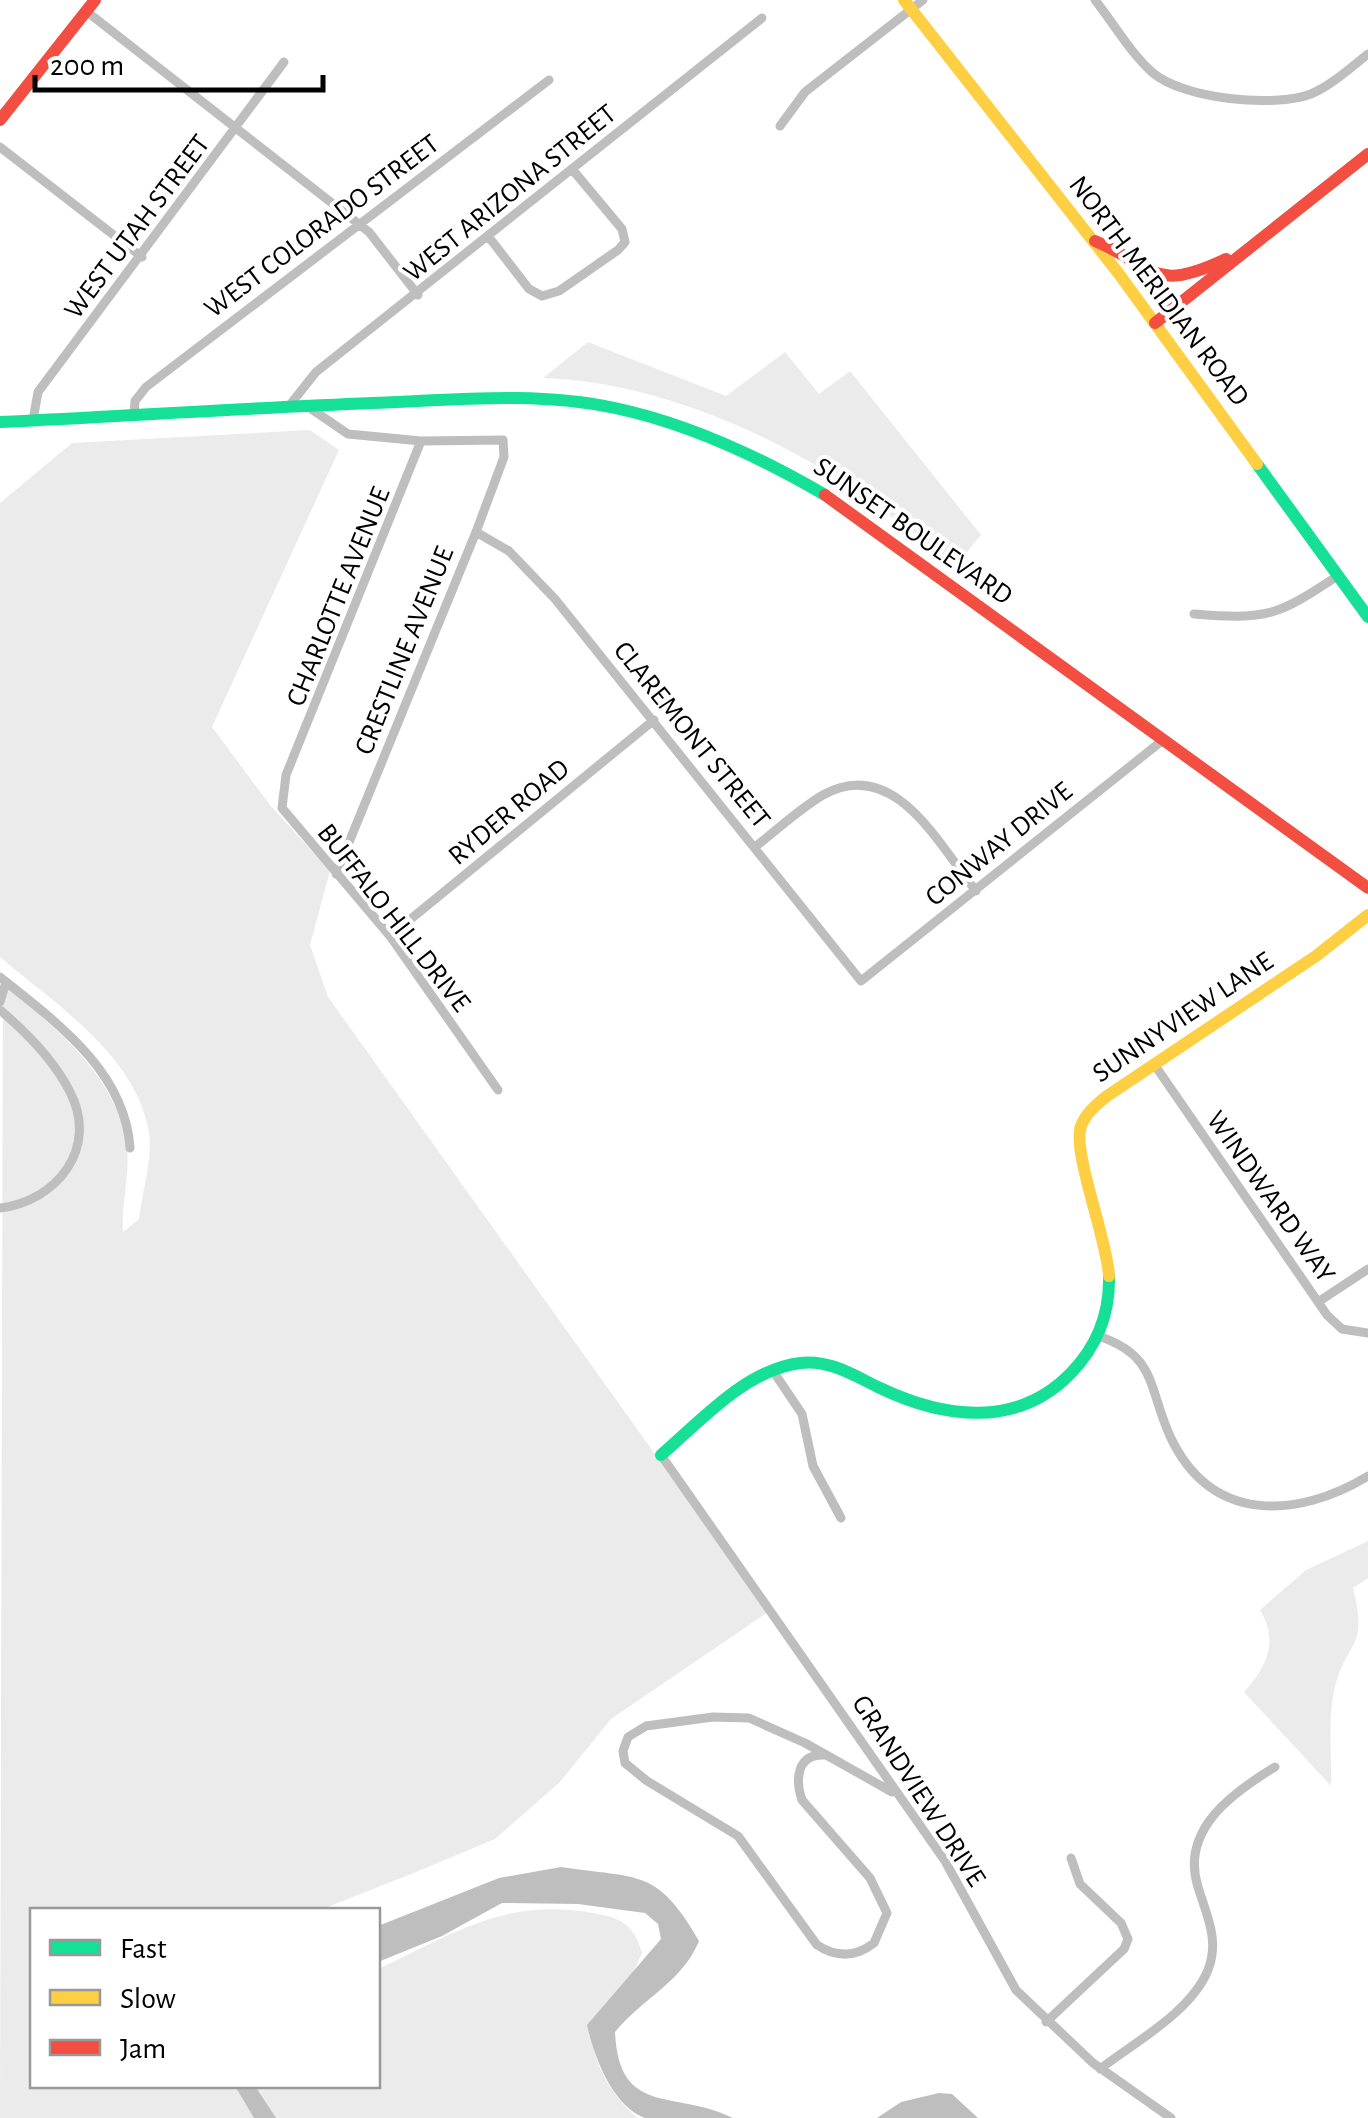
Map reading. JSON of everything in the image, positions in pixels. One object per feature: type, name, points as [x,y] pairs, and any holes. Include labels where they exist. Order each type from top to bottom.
[{"type":"main road","points":[[0,120],[91,6],[72,0]]},
{"type":"main road","name":"NORTH MERIDIAN ROAD","points":[[912,3],[1155,323],[1368,616]]},
{"type":"main road","points":[[1155,323],[1368,154]]},
{"type":"main road","points":[[1093,240],[1149,273],[1164,276],[1186,277],[1248,248]]},
{"type":"main road","name":"SUNSET BOULEVARD","points":[[0,422],[297,405],[547,400],[612,408],[720,440],[844,506],[1368,888]]},
{"type":"main road","name":"SUNNYVIEW LANE","points":[[661,1455],[773,1371],[821,1363],[925,1409],[977,1415],[1014,1408],[1046,1393],[1076,1368],[1098,1336],[1107,1310],[1112,1272],[1105,1232],[1080,1150],[1080,1129],[1096,1105],[1316,956],[1368,915]]},
{"type":"street","points":[[1096,0],[1152,71],[1175,86],[1204,94],[1302,96],[1336,79],[1368,54]]},
{"type":"street","points":[[780,126],[805,92],[912,3]]},
{"type":"street","points":[[91,6],[235,128],[360,224],[418,295]]},
{"type":"street","name":"WEST ARIZONA STREET","points":[[297,405],[316,372],[418,295],[762,18]]},
{"type":"street","name":"WEST UTAH STREET","points":[[33,420],[38,392],[284,62]]},
{"type":"street","name":"WEST COLORADO STREET","points":[[134,415],[135,401],[146,388],[550,80]]},
{"type":"street","points":[[0,147],[142,257]]},
{"type":"street","points":[[488,236],[529,289],[542,296],[559,292],[618,250],[624,242],[622,229],[572,169]]},
{"type":"street","points":[[297,405],[348,434],[421,441]]},
{"type":"street","name":"CRESTLINE AVENUE","points":[[336,874],[504,457],[503,440],[421,441]]},
{"type":"street","name":"CHARLOTTE AVENUE","points":[[291,766],[421,441]]},
{"type":"street","name":"CLAREMONT STREET","points":[[476,532],[509,551],[532,574],[654,720],[860,981]]},
{"type":"street","points":[[1194,614],[1248,619],[1282,613],[1339,575]]},
{"type":"street","name":"RYDER ROAD","points":[[390,936],[654,720]]},
{"type":"street","name":"CONWAY DRIVE","points":[[860,981],[1163,740]]},
{"type":"street","name":"BUFFALO HILL DRIVE","points":[[291,766],[281,792],[282,808],[390,936],[498,1090]]},
{"type":"street","points":[[755,847],[822,796],[843,787],[877,787],[901,798],[976,891]]},
{"type":"street","points":[[0,1208],[41,1196],[65,1176],[78,1152],[78,1120],[72,1094],[50,1060],[0,1006],[3,979]]},
{"type":"street","points":[[3,979],[106,1076],[119,1098],[130,1148]]},
{"type":"street","name":"WINDWARD WAY","points":[[1154,1064],[1318,1302],[1342,1329],[1368,1333]]},
{"type":"street","points":[[1318,1302],[1368,1268]]},
{"type":"street","points":[[1098,1336],[1119,1344],[1141,1360],[1180,1453],[1199,1477],[1227,1495],[1262,1506],[1299,1506],[1334,1495],[1368,1476]]},
{"type":"street","points":[[773,1371],[802,1414],[813,1466],[841,1518]]},
{"type":"street","name":"GRANDVIEW DRIVE","points":[[661,1455],[840,1707],[892,1792],[944,1862],[1007,1978],[1046,2022],[1100,2069],[1170,2118]]},
{"type":"street","points":[[824,1755],[810,1756],[802,1764],[798,1785],[802,1800],[870,1878],[887,1913],[874,1943],[850,1955],[832,1953],[811,1939],[738,1836],[647,1782],[626,1763],[622,1752],[628,1737],[646,1726],[740,1716],[776,1728],[892,1792]]},
{"type":"street","points":[[1100,2069],[1186,2000],[1203,1980],[1213,1944],[1194,1869],[1197,1842],[1204,1826],[1230,1798],[1275,1767]]},
{"type":"street","points":[[1046,2022],[1124,1948],[1128,1939],[1121,1923],[1080,1884],[1072,1858]]},
{"type":"shaded area","points":[[588,342],[726,396],[785,352],[819,394],[850,371],[981,535],[957,564],[832,475],[730,422],[618,387],[543,378]]},
{"type":"shaded area","points":[[310,430],[339,450],[212,727],[270,805],[330,871],[310,945],[328,997],[768,1612],[611,1719],[560,1782],[495,1839],[416,1872],[325,1908],[30,1908],[30,2088],[380,2088],[380,1968],[481,1922],[507,1914],[562,1909],[619,1920],[639,1943],[642,1953],[629,1982],[590,2023],[604,2076],[637,2118],[0,2118],[3,984],[81,1055],[111,1098],[127,1147],[123,1232],[139,1219],[150,1143],[141,1105],[111,1056],[68,1013],[0,957],[0,503],[72,443]]},
{"type":"shaded area","points":[[1368,1541],[1368,1578],[1353,1588],[1358,1633],[1333,1695],[1331,1786],[1244,1692],[1268,1653],[1269,1633],[1260,1610],[1306,1570]]},
{"type":"shaded area","points":[[561,1867],[627,1876],[657,1888],[671,1900],[699,1941],[673,1979],[615,2032],[619,2059],[627,2078],[639,2089],[733,2118],[645,2118],[623,2103],[600,2065],[587,2025],[661,1939],[658,1924],[645,1913],[578,1904],[502,1903],[442,1936],[380,1961],[380,1925],[499,1878]]},
{"type":"shaded area","points":[[236,2088],[256,2088],[276,2118],[254,2118]]},
{"type":"shaded area","points":[[939,2093],[952,2094],[978,2118],[877,2118],[901,2102]]},
{"type":"traffic: fast","points":[[0,422],[463,399],[555,400],[615,408],[670,423],[750,455],[825,495]]},
{"type":"traffic: fast","points":[[1257,464],[1368,617]]},
{"type":"traffic: fast","points":[[661,1455],[742,1386],[800,1363],[831,1366],[904,1398],[954,1411],[979,1413],[1027,1403],[1050,1391],[1088,1352],[1104,1316],[1109,1276]]},
{"type":"traffic: slow","points":[[904,0],[1119,274],[1257,464]]},
{"type":"traffic: slow","points":[[1109,1276],[1081,1155],[1081,1126],[1086,1117],[1107,1096],[1316,956],[1368,915]]},
{"type":"traffic: jam","points":[[0,120],[95,0]]},
{"type":"traffic: jam","points":[[1155,323],[1368,154]]},
{"type":"traffic: jam","points":[[1095,241],[1168,276],[1183,275],[1226,259]]},
{"type":"traffic: jam","points":[[825,495],[1368,888]]}]
